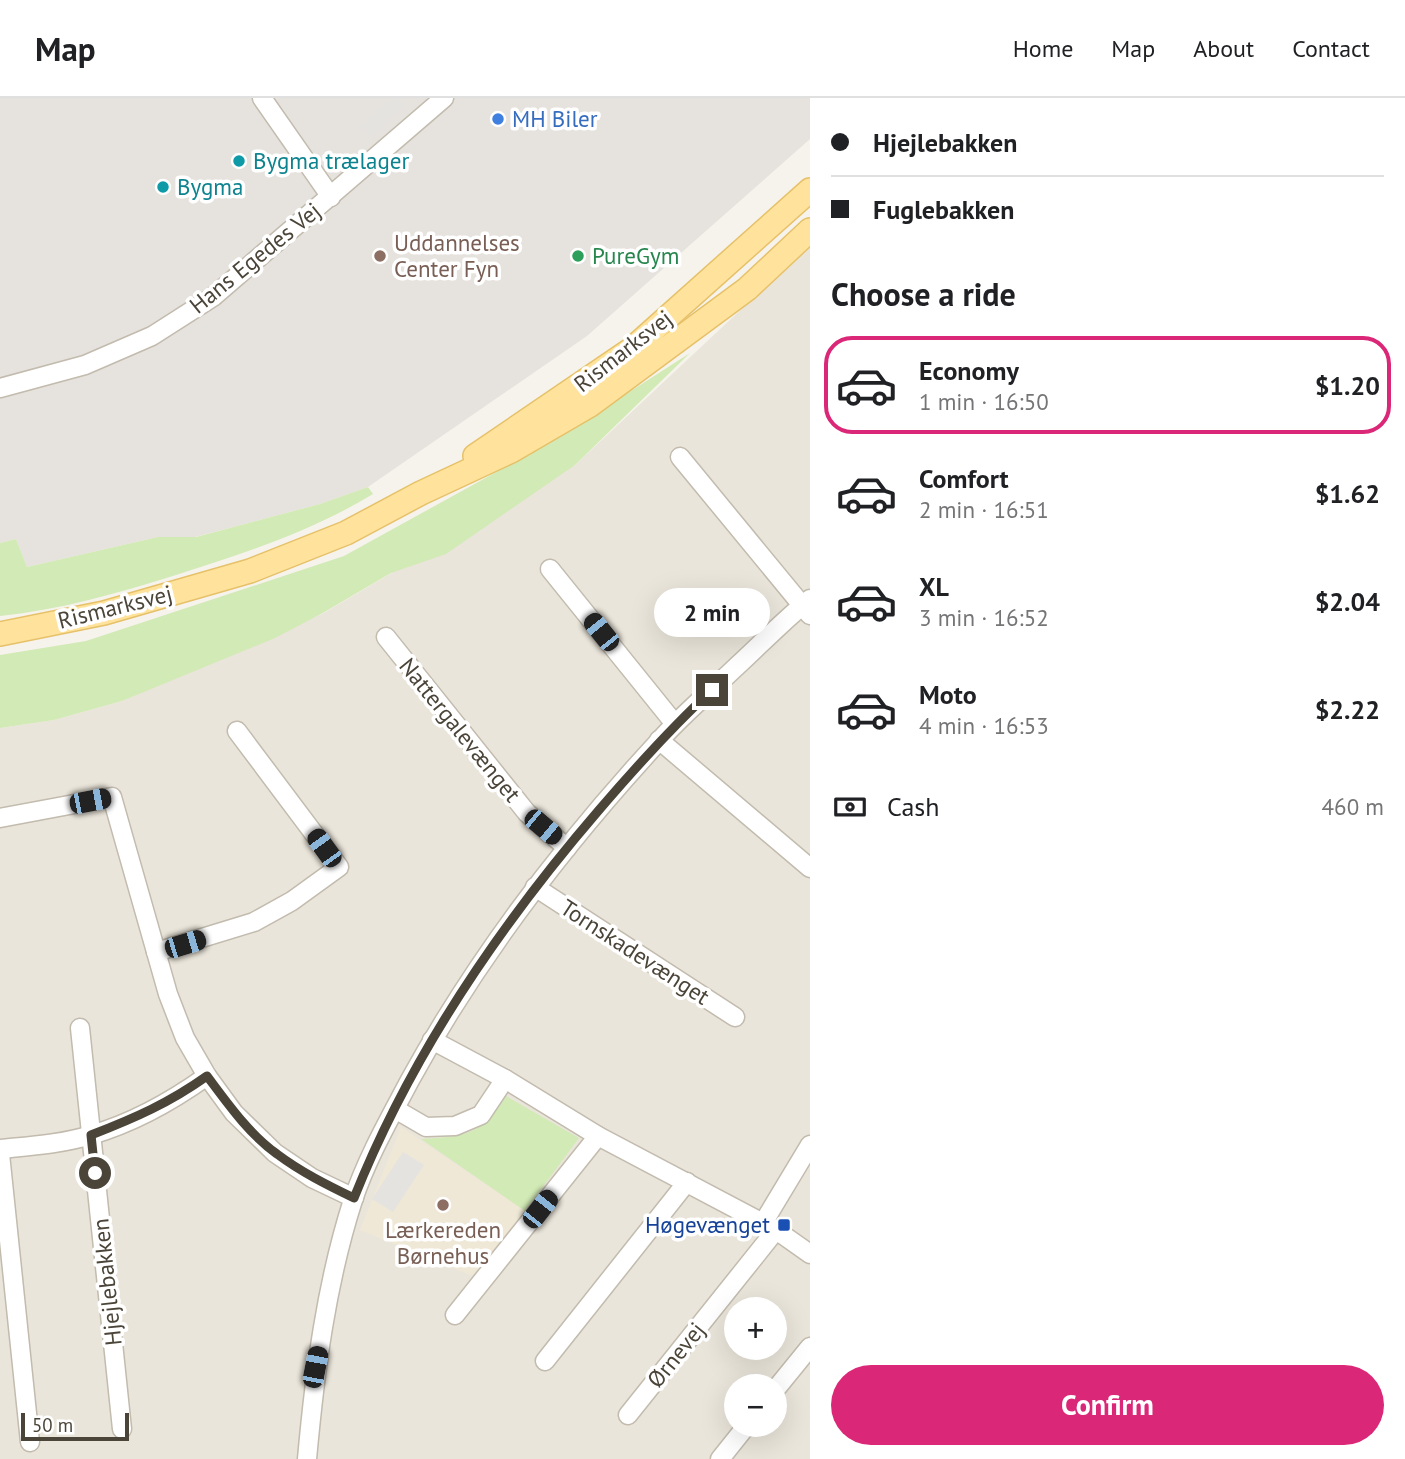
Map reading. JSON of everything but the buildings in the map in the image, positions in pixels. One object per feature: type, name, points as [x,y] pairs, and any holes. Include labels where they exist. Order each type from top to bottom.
[{"type":"main road","name":"Rismarksvej","points":[[421,493],[632,349],[810,190]]},
{"type":"main road","name":"Rismarksvej","points":[[0,634],[104,613],[250,571],[346,533],[421,493],[511,451],[590,405],[747,289],[810,230]]},
{"type":"street","points":[[262,98],[331,197]]},
{"type":"street","name":"Hans Egedes Vej","points":[[0,388],[85,365],[152,336],[213,297],[444,98]]},
{"type":"street","points":[[307,1459],[315,1367],[332,1278],[354,1198],[395,1109],[432,1040],[475,970],[535,887],[659,740],[808,607],[680,457]]},
{"type":"street","points":[[550,569],[675,724]]},
{"type":"street","name":"Nattergalevænget","points":[[386,637],[527,813],[567,848]]},
{"type":"street","points":[[156,952],[254,922],[292,901],[339,867],[237,731]]},
{"type":"street","points":[[659,740],[810,868]]},
{"type":"street","points":[[0,818],[112,797],[156,952],[185,1038],[207,1076],[234,1113],[275,1153],[312,1178],[354,1198]]},
{"type":"street","name":"Tornskadevænget","points":[[535,887],[735,1017]]},
{"type":"street","name":"Hjejlebakken","points":[[80,1028],[122,1429]]},
{"type":"street","points":[[432,1040],[505,1079],[598,1136],[770,1226],[810,1254]]},
{"type":"street","points":[[30,1442],[0,1152],[91,1135],[139,1117],[180,1096],[207,1076]]},
{"type":"street","points":[[395,1109],[426,1127],[455,1126],[481,1115],[505,1079]]},
{"type":"street","points":[[455,1315],[598,1136]]},
{"type":"street","points":[[770,1226],[810,1145]]},
{"type":"street","points":[[545,1361],[687,1182]]},
{"type":"street","name":"Ørnevej","points":[[628,1416],[770,1226]]},
{"type":"street","points":[[787,1375],[810,1347]]},
{"type":"street","points":[[720,1459],[738,1437]]},
{"type":"shaded area","points":[[0,98],[810,98],[810,139],[587,336],[368,487],[320,504],[195,537],[158,537],[27,567],[16,539],[0,543]]},
{"type":"shaded area","points":[[390,98],[401,98],[401,110],[371,139],[361,127]]},
{"type":"shaded area","points":[[810,245],[810,1459],[0,1459],[0,728],[54,720],[122,701],[322,614],[575,465]]},
{"type":"shaded area","name":"Lærkereden Børnehus","points":[[401,1127],[525,1211],[474,1274],[470,1275],[360,1230]]},
{"type":"shaded area","points":[[403,1152],[424,1165],[393,1212],[372,1199]]},
{"type":"green space","points":[[690,353],[575,465],[446,554],[391,573],[275,638],[122,701],[54,720],[0,728],[0,655],[86,641],[344,556],[556,439]]},
{"type":"green space","points":[[368,487],[373,494],[350,507],[252,550],[111,594],[45,610],[0,616],[0,543],[16,539],[27,567],[158,537],[196,537],[320,504]]},
{"type":"green space","points":[[506,1096],[579,1138],[525,1211],[421,1139],[450,1137],[471,1131],[488,1119]]},
{"type":"place","name":"MH Biler","points":[[498,119]]},
{"type":"place","name":"Bygma trælager","points":[[239,161]]},
{"type":"place","name":"Bygma","points":[[163,187]]},
{"type":"place","name":"Uddannelses Center Fyn","points":[[380,256]]},
{"type":"place","name":"PureGym","points":[[578,256]]},
{"type":"place","name":"Lærkereden Børnehus","points":[[443,1205]]},
{"type":"place","name":"Høgevænget","points":[[784,1225]]},
{"type":"route","points":[[95,1173],[91,1135],[139,1117],[180,1096],[207,1076],[234,1113],[275,1153],[312,1178],[354,1198],[395,1109],[432,1040],[475,970],[550,868],[659,740],[712,690]]}]
